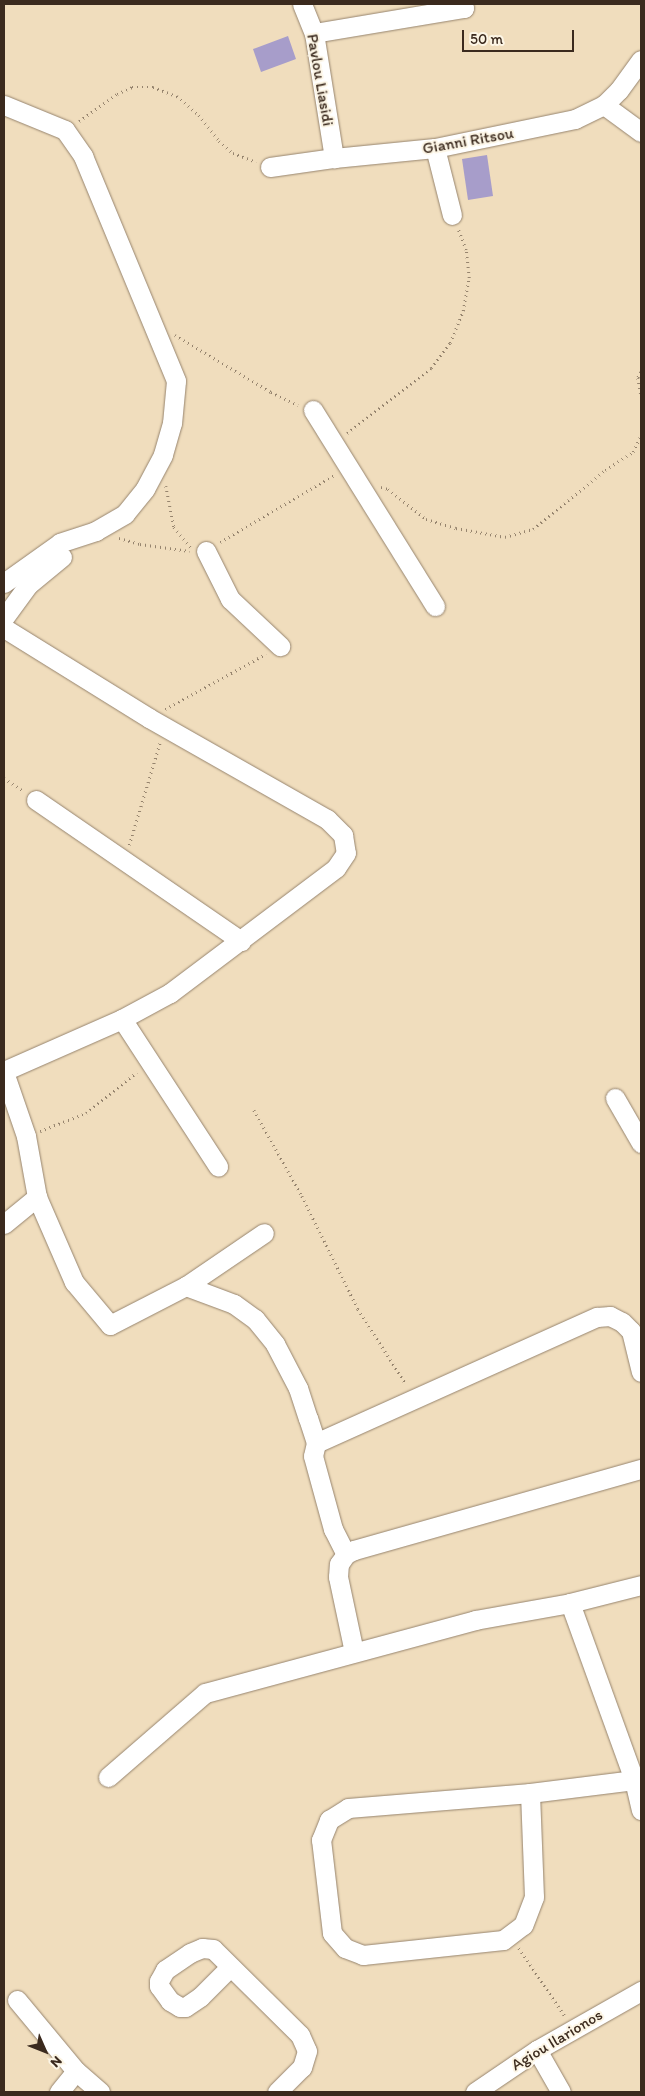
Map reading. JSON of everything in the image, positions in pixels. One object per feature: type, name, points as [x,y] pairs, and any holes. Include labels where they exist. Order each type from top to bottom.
[{"type":"street","name":"Pavlou Liasidi","points":[[302,4],[314,33],[334,158]]},
{"type":"street","points":[[314,33],[464,8],[463,4]]},
{"type":"street","name":"Gianni Ritsou","points":[[270,167],[334,158],[435,148],[562,122],[604,105],[619,90],[641,60]]},
{"type":"street","points":[[4,105],[65,130],[82,156],[176,381],[172,423],[163,455],[145,489],[125,514],[96,531],[60,543],[4,583]]},
{"type":"street","points":[[604,105],[641,132]]},
{"type":"street","points":[[435,148],[452,215]]},
{"type":"street","points":[[313,410],[436,606]]},
{"type":"street","points":[[206,550],[230,599],[280,646]]},
{"type":"street","points":[[4,618],[28,585],[62,556]]},
{"type":"street","points":[[4,628],[156,722],[327,819],[343,835],[346,853],[336,868],[242,941],[170,993],[122,1019],[4,1072],[26,1136],[37,1197],[74,1282],[110,1326],[186,1286],[264,1233]]},
{"type":"street","points":[[36,800],[242,941]]},
{"type":"street","points":[[122,1019],[218,1166]]},
{"type":"street","points":[[615,1098],[641,1143]]},
{"type":"street","points":[[4,1224],[37,1197]]},
{"type":"street","points":[[186,1286],[234,1304],[255,1319],[275,1344],[298,1388],[316,1443],[313,1456],[333,1528],[346,1554]]},
{"type":"street","points":[[316,1443],[416,1400],[598,1317],[610,1316],[622,1322],[631,1331],[641,1372]]},
{"type":"street","points":[[354,1652],[338,1577],[339,1564],[346,1554],[363,1547],[641,1469]]},
{"type":"street","points":[[108,1777],[205,1693],[483,1619],[570,1603],[641,1585]]},
{"type":"street","points":[[570,1603],[634,1780],[641,1810]]},
{"type":"street","points":[[530,1793],[534,1896],[523,1925],[503,1940],[363,1955],[345,1948],[332,1933],[320,1840],[329,1820],[348,1808],[530,1793],[634,1780]]},
{"type":"street","points":[[230,1967],[300,2035],[308,2051],[302,2067],[277,2092]]},
{"type":"street","name":"Agiou Ilarionos","points":[[475,2092],[537,2050],[641,1991]]},
{"type":"street","points":[[17,2000],[76,2071],[100,2092]]},
{"type":"street","points":[[537,2050],[561,2092]]},
{"type":"street","points":[[59,2092],[76,2071]]},
{"type":"path","points":[[65,130],[132,87],[153,87],[177,96],[199,115],[219,141],[233,153],[270,167]]},
{"type":"path","points":[[334,443],[431,368],[450,344],[463,311],[469,278],[466,250],[452,215]]},
{"type":"path","points":[[152,321],[285,400],[313,410]]},
{"type":"path","points":[[641,372],[638,378],[641,396]]},
{"type":"path","points":[[206,550],[353,474],[388,489],[426,519],[456,528],[505,537],[533,528],[605,470],[633,452],[641,435]]},
{"type":"path","points":[[96,531],[140,544],[192,551],[174,527],[166,482]]},
{"type":"path","points":[[125,861],[156,722],[280,646]]},
{"type":"path","points":[[4,778],[36,800]]},
{"type":"path","points":[[26,1136],[86,1113],[149,1061]]},
{"type":"path","points":[[254,1110],[302,1196],[358,1309],[416,1400]]},
{"type":"path","points":[[510,1934],[574,2030]]},
{"type":"building","points":[[288,36],[296,59],[261,72],[253,49]]},
{"type":"building","points":[[487,155],[493,196],[468,200],[462,159]]}]
